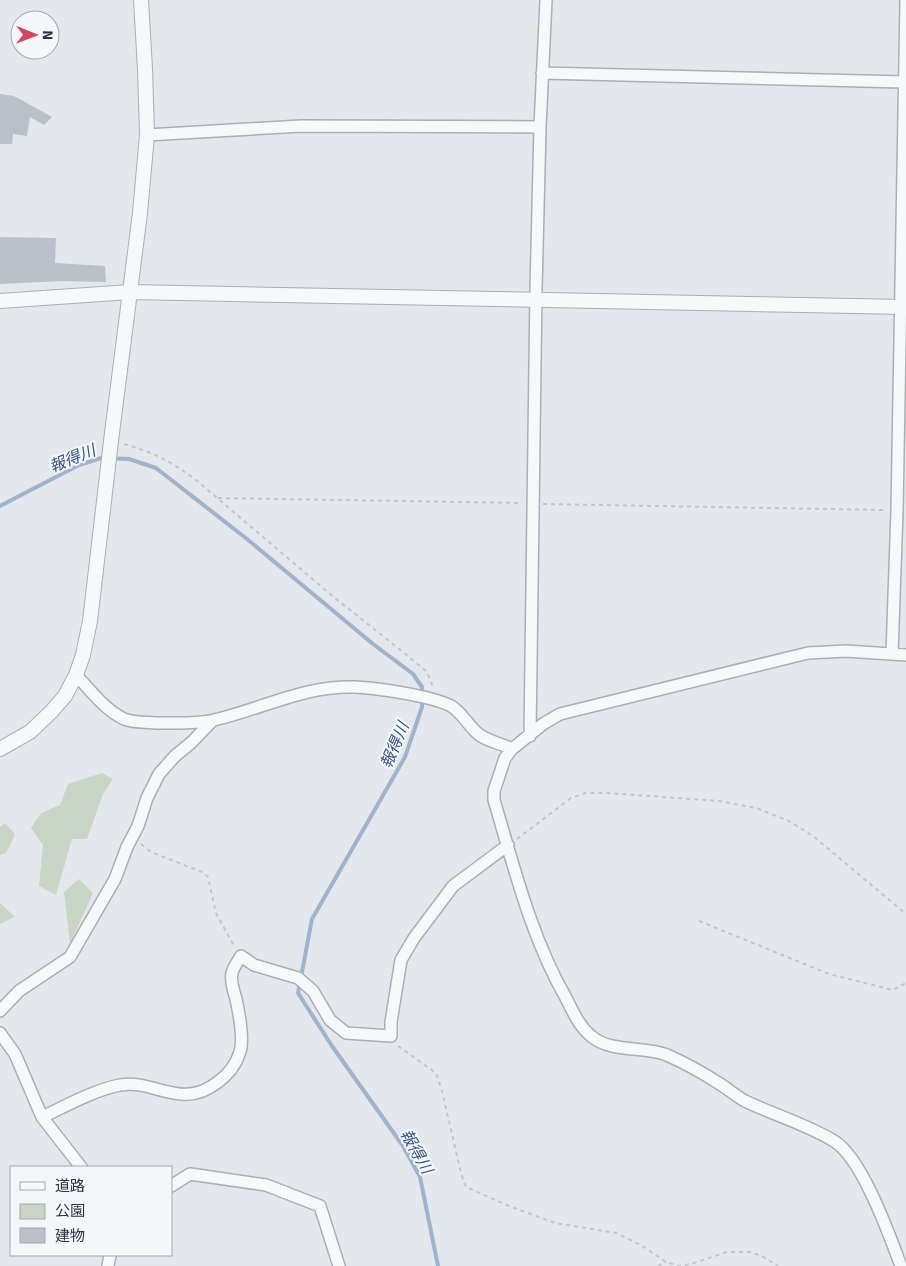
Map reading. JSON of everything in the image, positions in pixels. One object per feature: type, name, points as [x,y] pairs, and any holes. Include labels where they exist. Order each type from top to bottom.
[{"type":"street","points":[[0,749],[30,732],[65,696],[76,675],[83,655],[90,621],[140,213],[147,134],[141,0]]},
{"type":"street","points":[[530,736],[535,300],[546,0]]},
{"type":"street","points":[[892,654],[903,307],[906,0]]},
{"type":"street","points":[[542,73],[904,82]]},
{"type":"street","points":[[147,134],[301,126],[540,127]]},
{"type":"street","points":[[0,301],[130,292],[903,307]]},
{"type":"street","points":[[901,1266],[863,1176],[847,1152],[836,1142],[811,1128],[744,1100],[677,1059],[664,1054],[606,1044],[592,1037],[580,1025],[539,943],[494,800],[494,791],[505,758],[512,749],[543,724],[560,714],[808,653],[846,651],[906,655]]},
{"type":"street","points":[[76,675],[114,713],[125,720],[138,722],[212,721],[292,695],[326,688],[355,687],[400,693],[438,701],[452,707],[476,732],[512,749]]},
{"type":"street","points":[[0,1011],[19,991],[70,957],[115,879],[138,826],[147,798],[159,774],[174,756],[192,742],[212,721]]},
{"type":"street","points":[[42,1117],[103,1089],[122,1085],[180,1095],[209,1090],[223,1079],[234,1068],[241,1051],[240,1028],[232,984],[232,973],[241,956],[254,965],[298,978],[313,991],[330,1020],[346,1033],[391,1036],[391,1022],[401,960],[414,938],[453,886],[508,845]]},
{"type":"street","points":[[0,1033],[15,1054],[42,1117],[80,1166]]},
{"type":"street","points":[[172,1185],[190,1174],[266,1185],[320,1206],[339,1266]]},
{"type":"path","points":[[111,440],[158,455],[176,465],[218,498],[330,594],[426,672],[432,682],[438,701]]},
{"type":"path","points":[[218,498],[897,510]]},
{"type":"path","points":[[508,845],[571,798],[586,793],[719,802],[766,811],[801,828],[906,914]]},
{"type":"path","points":[[132,837],[152,852],[202,872],[208,877],[216,913],[241,956]]},
{"type":"path","points":[[699,921],[829,974],[893,990],[906,983]]},
{"type":"path","points":[[391,1036],[398,1046],[436,1074],[442,1091],[460,1173],[466,1187],[555,1223],[616,1233],[641,1245],[666,1262],[679,1266],[727,1252],[750,1252],[762,1256],[778,1266]]},
{"type":"path","points":[[658,1266],[666,1262]]},
{"type":"green space","points":[[102,773],[113,779],[103,794],[87,839],[72,839],[56,895],[39,886],[43,845],[31,828],[41,813],[60,805],[68,784]]},
{"type":"green space","points":[[5,823],[15,834],[6,853],[0,855],[0,827]]},
{"type":"green space","points":[[79,879],[93,893],[70,944],[64,892]]},
{"type":"green space","points":[[0,903],[15,917],[0,924]]},
{"type":"building","points":[[0,94],[14,96],[52,117],[44,125],[30,117],[27,136],[13,134],[12,144],[0,144]]},
{"type":"building","points":[[0,237],[56,238],[55,263],[105,266],[106,282],[61,281],[0,284]]},
{"type":"waterway","name":"報得川","points":[[0,506],[79,465],[101,458],[129,459],[156,468],[247,539],[373,644],[413,674],[422,687],[422,707],[405,757],[312,919],[298,993],[332,1046],[403,1146],[420,1177],[438,1266]]}]
